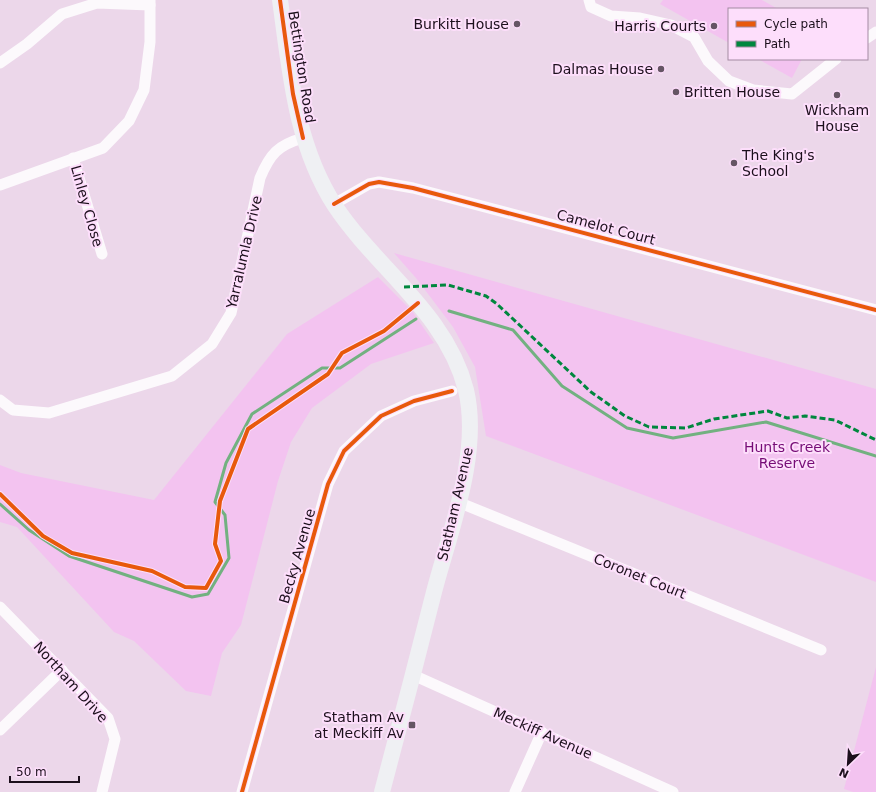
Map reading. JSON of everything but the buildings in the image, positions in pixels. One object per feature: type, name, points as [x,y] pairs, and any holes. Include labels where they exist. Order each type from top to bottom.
[{"type":"main road","name":"Bettington Road","points":[[280,0],[293,94],[303,138],[311,161],[334,204],[363,244]]},
{"type":"main road","name":"Statham Avenue","points":[[363,244],[404,287],[431,321],[452,355],[461,374],[466,391],[471,427],[469,452],[458,502],[382,792]]},
{"type":"street","points":[[589,0],[591,7],[611,16],[640,18],[671,25],[694,37],[708,61],[729,81],[753,90],[792,94],[835,60]]},
{"type":"street","points":[[0,63],[27,44],[62,14],[97,3],[150,2],[150,42],[144,90],[129,121],[103,148],[0,185]]},
{"type":"street","name":"Yarralumla Drive","points":[[0,400],[13,410],[50,413],[172,376],[212,344],[231,313],[260,178],[265,166],[275,152],[289,142],[303,138]]},
{"type":"street","name":"Linley Close","points":[[73,158],[102,254]]},
{"type":"street","name":"Camelot Court","points":[[334,204],[369,184],[379,182],[396,185],[876,310]]},
{"type":"street","name":"Becky Avenue","points":[[242,792],[328,484],[344,451],[381,416],[414,401],[452,391]]},
{"type":"street","name":"Coronet Court","points":[[458,502],[821,650]]},
{"type":"street","name":"Northam Drive","points":[[0,607],[108,718],[115,739],[102,792]]},
{"type":"street","points":[[0,730],[62,670]]},
{"type":"street","name":"Meckiff Avenue","points":[[413,675],[542,732],[656,789],[673,792]]},
{"type":"street","points":[[515,792],[542,732]]},
{"type":"green space","name":"Harris Courts","points":[[663,0],[762,0],[776,8],[728,8],[728,42],[660,4]]},
{"type":"green space","points":[[760,60],[801,60],[792,78]]},
{"type":"green space","name":"Hunts Creek Reserve","points":[[394,253],[876,389],[876,582],[486,436],[475,367],[453,327],[416,278]]},
{"type":"green space","points":[[378,277],[412,311],[434,343],[371,364],[312,408],[291,442],[278,481],[241,625],[222,653],[211,696],[186,691],[134,641],[114,632],[17,527],[0,522],[0,465],[21,473],[154,500],[287,334]]},
{"type":"green space","points":[[876,667],[876,792],[853,792],[844,789]]},
{"type":"waterway","points":[[449,311],[513,330],[562,386],[627,428],[673,438],[766,422],[876,456]]},
{"type":"waterway","points":[[0,504],[29,530],[69,556],[192,597],[208,594],[229,558],[225,515],[215,502],[226,463],[252,414],[322,368],[340,368],[416,319]]},
{"type":"marked path","points":[[404,287],[448,285],[486,296],[497,304],[591,392],[625,416],[649,427],[686,428],[714,419],[768,411],[787,418],[805,416],[835,420],[876,440]]},
{"type":"cycle path","points":[[280,0],[293,94],[303,138]]},
{"type":"cycle path","points":[[334,204],[369,184],[379,182],[413,188],[876,310]]},
{"type":"cycle path","points":[[0,494],[43,536],[72,553],[152,571],[185,587],[206,588],[221,561],[215,544],[220,501],[248,429],[328,374],[342,353],[384,331],[418,303]]},
{"type":"cycle path","points":[[242,792],[328,484],[344,451],[381,416],[414,401],[452,391]]},
{"type":"place","name":"Burkitt House","points":[[517,24]]},
{"type":"place","name":"Harris Courts","points":[[714,26]]},
{"type":"place","name":"Dalmas House","points":[[661,69]]},
{"type":"place","name":"Britten House","points":[[676,92]]},
{"type":"place","name":"Wickham House","points":[[837,95]]},
{"type":"place","name":"The King's School","points":[[734,163]]},
{"type":"place","name":"Statham Av at Meckiff Av","points":[[412,725]]}]
